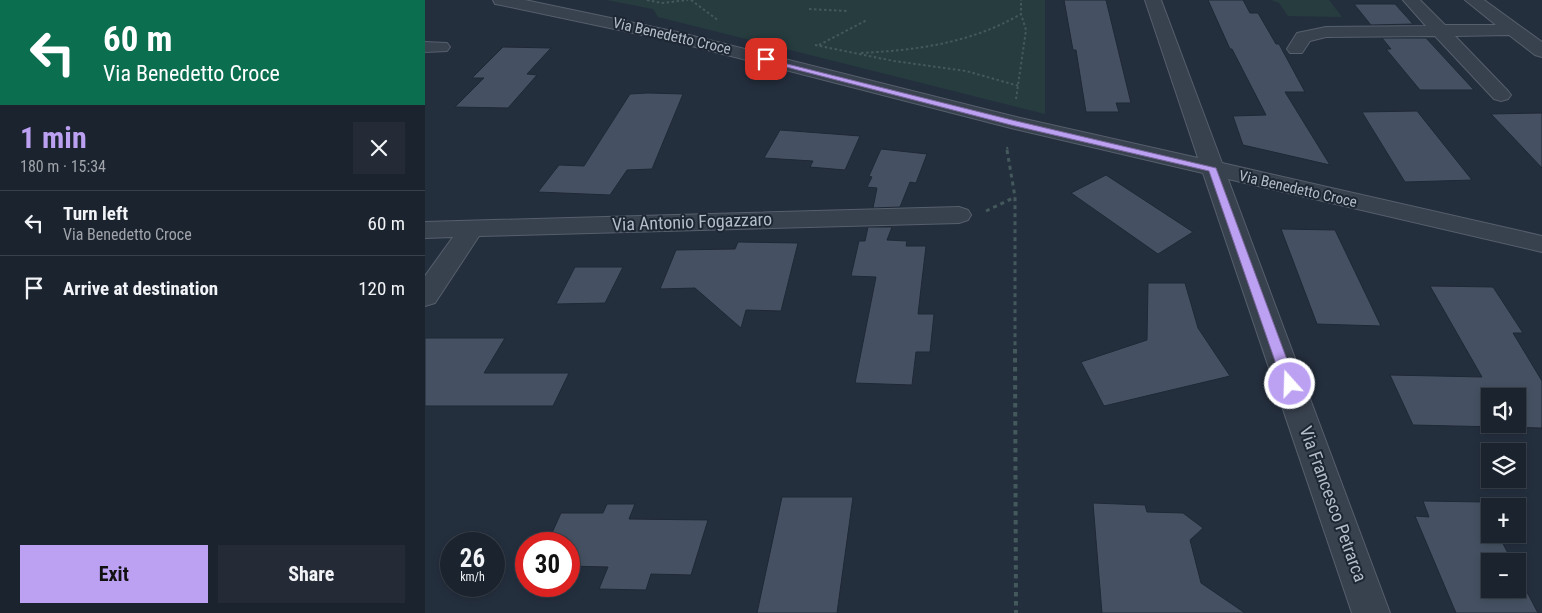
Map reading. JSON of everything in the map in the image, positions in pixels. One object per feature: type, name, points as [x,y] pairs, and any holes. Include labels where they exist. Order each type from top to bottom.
[{"type":"street","name":"Via Benedetto Croce","points":[[501,0],[677,37],[1011,122],[1213,170],[1542,244]]},
{"type":"street","name":"Via Francesco Petrarca","points":[[1153,0],[1371,613]]},
{"type":"street","points":[[1411,0],[1501,95]]},
{"type":"street","points":[[1473,0],[1542,51]]},
{"type":"street","points":[[1296,49],[1303,37],[1326,32],[1514,30]]},
{"type":"street","name":"Via Antonio Fogazzaro","points":[[425,230],[959,215]]},
{"type":"street","points":[[425,296],[472,228]]},
{"type":"path","points":[[647,0],[662,3],[690,0],[716,20],[724,22]]},
{"type":"path","points":[[1016,613],[1015,197],[1007,148],[1019,86],[1026,30],[1021,14],[1021,0]]},
{"type":"path","points":[[809,9],[847,11]]},
{"type":"path","points":[[857,54],[923,49],[947,44],[994,28],[1021,14]]},
{"type":"path","points":[[819,46],[867,20]]},
{"type":"path","points":[[812,44],[894,62],[966,71],[1019,86]]},
{"type":"green space","points":[[606,0],[1045,0],[1045,114],[658,17],[653,9]]},
{"type":"green space","points":[[1271,0],[1329,0],[1342,17],[1288,16],[1279,3]]},
{"type":"building","points":[[1064,0],[1106,0],[1131,103],[1116,103],[1119,112],[1086,112],[1076,50],[1073,50]]},
{"type":"building","points":[[1208,0],[1243,0],[1250,13],[1258,13],[1276,44],[1279,44],[1305,92],[1285,92],[1330,165],[1243,145],[1233,116],[1266,115],[1232,49],[1230,49]]},
{"type":"building","points":[[1354,4],[1395,4],[1413,24],[1371,25]]},
{"type":"building","points":[[1382,38],[1426,38],[1474,90],[1420,90],[1386,49],[1391,49]]},
{"type":"building","points":[[503,47],[551,48],[527,74],[537,75],[508,108],[455,107],[484,78],[472,78]]},
{"type":"building","points":[[630,94],[683,94],[652,169],[627,170],[610,195],[538,192],[559,165],[584,166]]},
{"type":"building","points":[[1417,111],[1472,180],[1405,182],[1362,112]]},
{"type":"building","points":[[1542,113],[1542,168],[1491,114]]},
{"type":"building","points":[[780,130],[860,136],[845,170],[810,167],[813,161],[764,158]]},
{"type":"building","points":[[881,149],[927,154],[916,183],[910,182],[900,207],[873,208],[877,188],[867,187],[872,177],[869,176]]},
{"type":"building","points":[[1106,175],[1193,232],[1158,254],[1071,193]]},
{"type":"building","points":[[868,227],[892,227],[887,240],[907,241],[906,246],[926,246],[918,314],[934,314],[930,352],[916,352],[912,385],[855,383],[876,277],[851,276],[859,241],[865,241]]},
{"type":"building","points":[[1281,229],[1335,230],[1381,326],[1317,324]]},
{"type":"building","points":[[738,242],[798,243],[781,311],[746,310],[741,328],[695,288],[660,289],[676,250],[735,249]]},
{"type":"building","points":[[575,267],[623,267],[605,303],[556,304]]},
{"type":"building","points":[[1148,283],[1185,283],[1198,328],[1230,376],[1104,406],[1081,362],[1147,340]]},
{"type":"building","points":[[1430,286],[1493,287],[1523,333],[1513,333],[1542,381],[1542,428],[1526,428],[1526,388],[1481,388],[1481,427],[1413,425],[1390,375],[1482,377]]},
{"type":"building","points":[[425,338],[505,338],[484,373],[569,373],[553,406],[425,406]]},
{"type":"building","points":[[782,497],[853,497],[837,613],[757,613]]},
{"type":"building","points":[[1423,501],[1481,502],[1481,543],[1503,543],[1508,553],[1481,553],[1481,598],[1526,598],[1526,590],[1538,613],[1456,613],[1415,516],[1429,517]]},
{"type":"building","points":[[1093,503],[1145,505],[1147,512],[1183,513],[1203,528],[1190,540],[1201,583],[1245,613],[1102,613]]},
{"type":"building","points":[[607,504],[635,504],[629,519],[708,520],[691,575],[651,574],[646,590],[599,589],[608,567],[580,566],[580,532],[552,532],[561,513],[603,513]]},
{"type":"route","points":[[766,59],[1011,122],[1213,170],[1290,384]]}]
